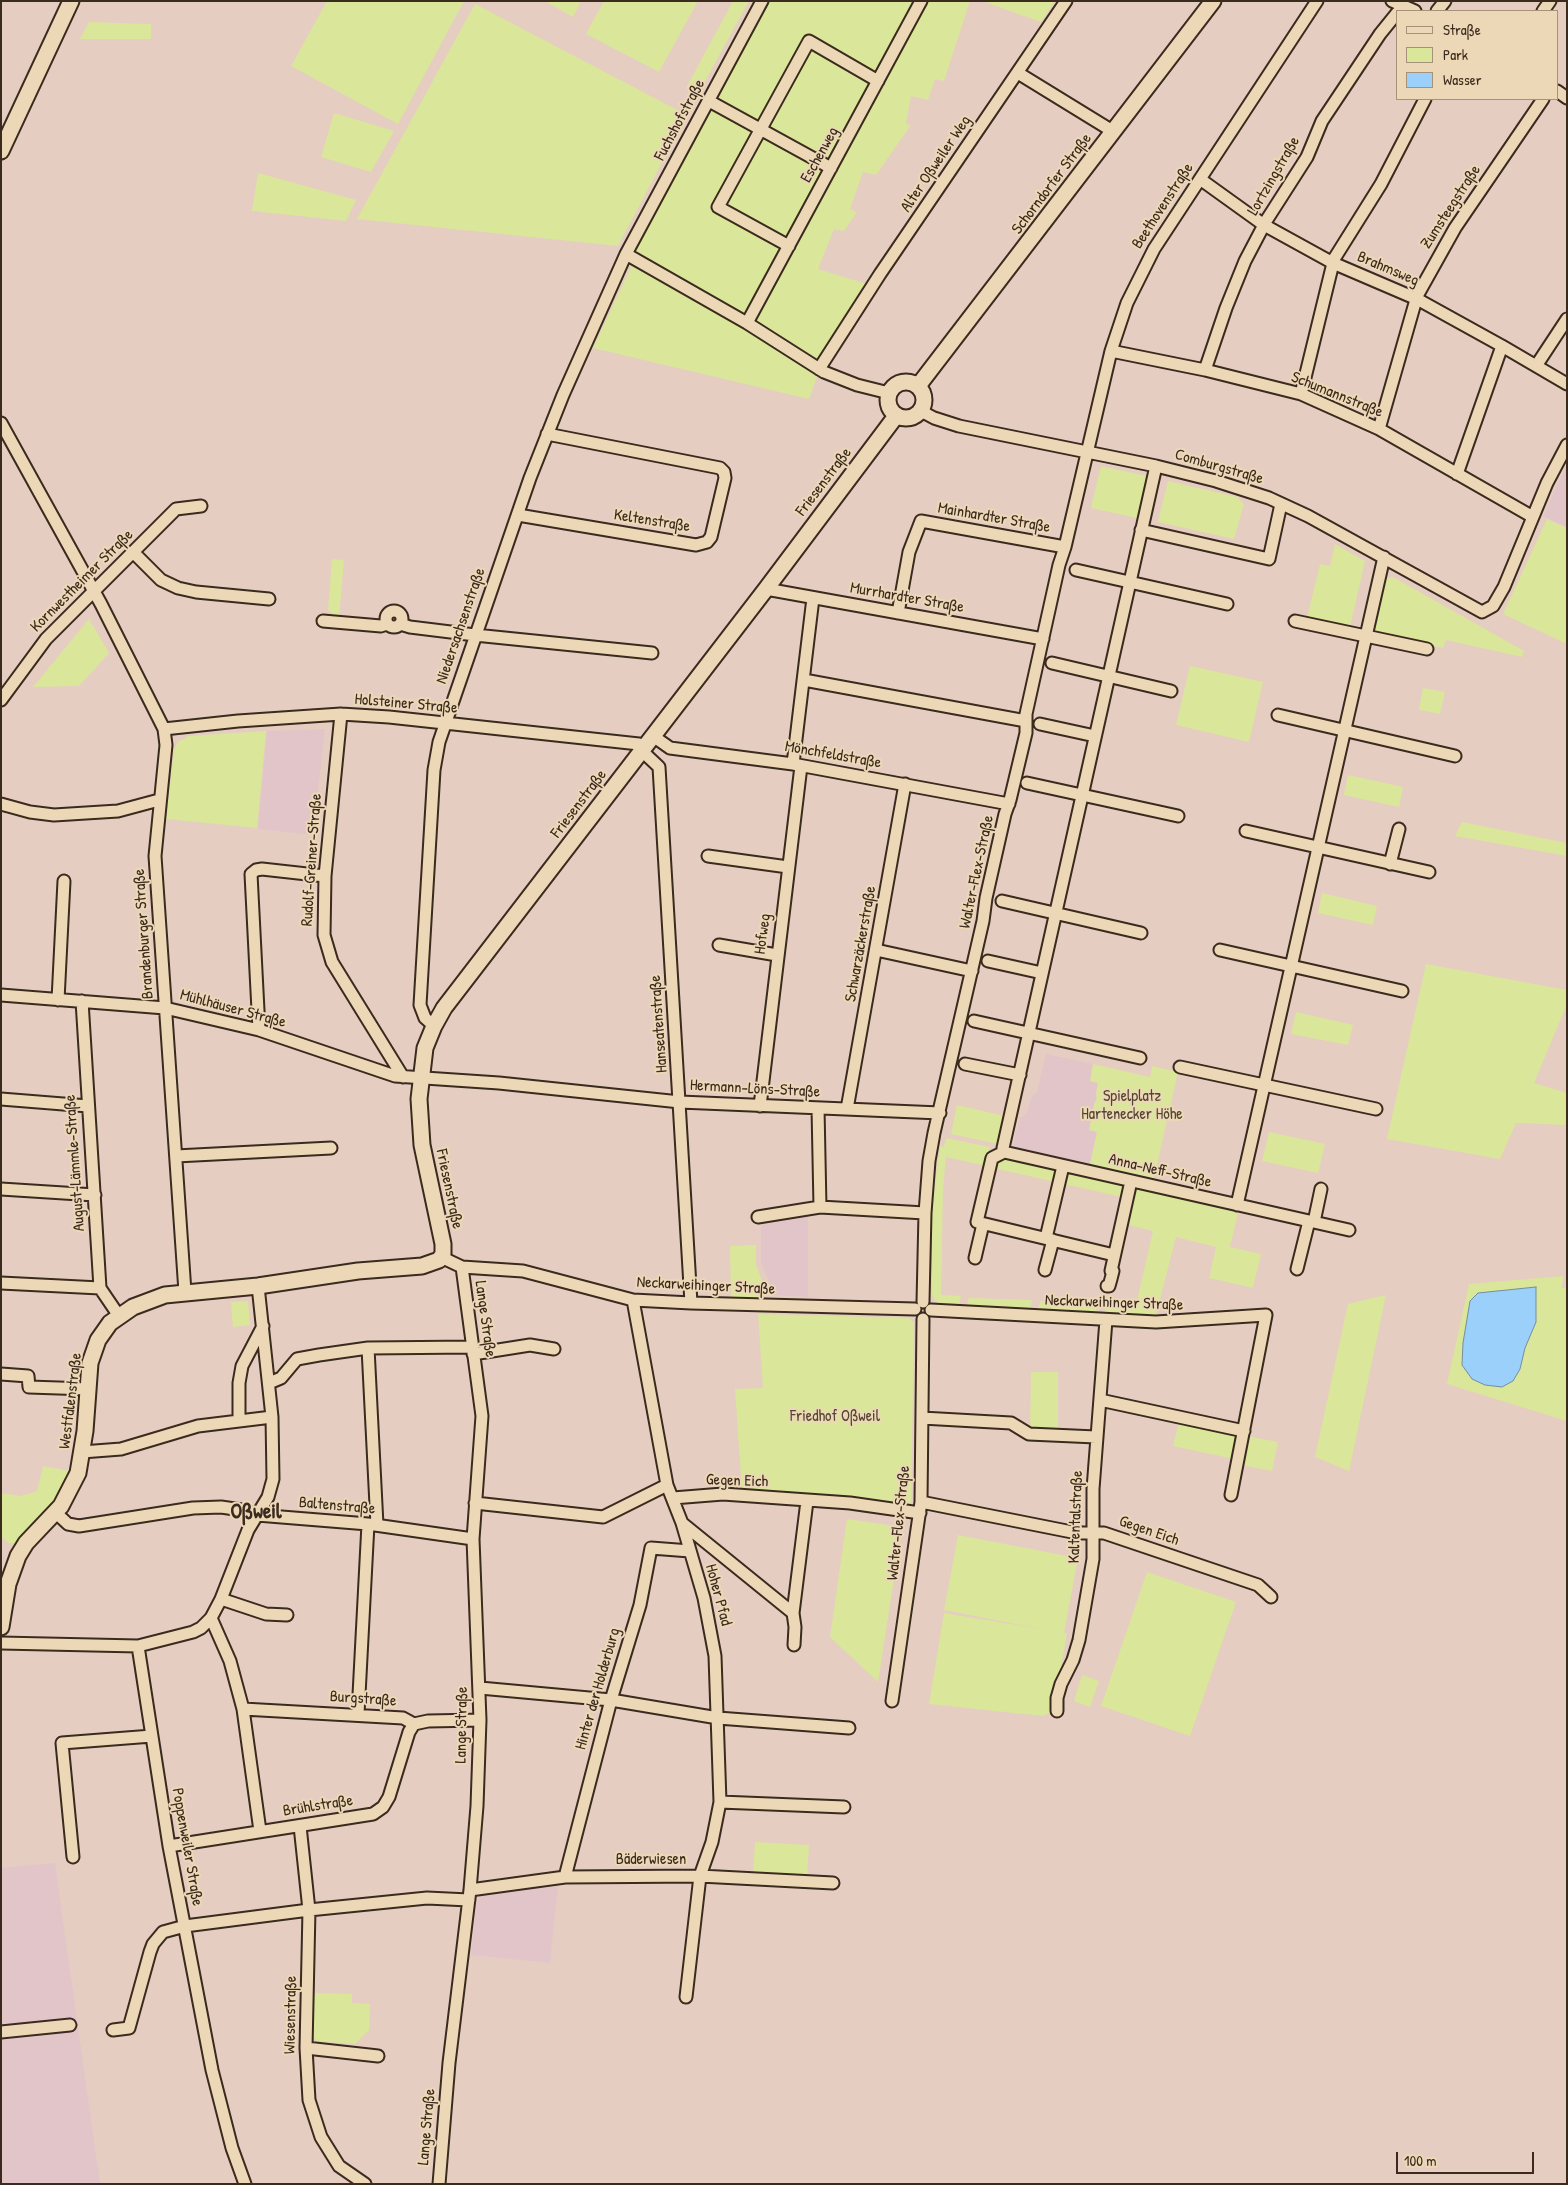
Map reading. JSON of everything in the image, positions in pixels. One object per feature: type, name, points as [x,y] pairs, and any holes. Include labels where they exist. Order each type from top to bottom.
[{"type":"main road","points":[[1,150],[71,1]]},
{"type":"main road","name":"Schorndorfer Straße","points":[[918,386],[1213,1]]},
{"type":"main road","points":[[910,382],[918,386],[925,397],[921,411],[911,418],[896,416],[888,404],[890,393],[900,383],[910,382]]},
{"type":"main road","name":"Friesenstraße","points":[[441,1257],[443,1244],[422,1145],[420,1118],[420,1077],[425,1048],[434,1026],[444,1008],[766,589],[896,416]]},
{"type":"main road","name":"Westfalenstraße","points":[[1,1627],[8,1584],[18,1556],[26,1543],[55,1512],[70,1492],[78,1473],[82,1452],[90,1363],[98,1340],[110,1323],[133,1307],[160,1296],[258,1286],[358,1271],[422,1266],[435,1263],[441,1257]]},
{"type":"street","name":"Fuchshofstraße","points":[[626,254],[762,1]]},
{"type":"street","name":"Eschenweg","points":[[747,323],[922,1]]},
{"type":"street","name":"Alter Oßweiler Weg","points":[[822,371],[880,274],[1066,1]]},
{"type":"street","name":"Beethovenstraße","points":[[1087,452],[1110,350],[1120,320],[1140,275],[1154,249],[1317,1]]},
{"type":"street","name":"Lortzingstraße","points":[[1205,370],[1226,308],[1245,261],[1264,225],[1308,157],[1322,121],[1397,8]]},
{"type":"street","points":[[788,246],[718,207],[809,41],[878,81]]},
{"type":"street","points":[[1018,72],[1114,132]]},
{"type":"street","points":[[1302,394],[1333,263],[1381,184],[1424,100]]},
{"type":"street","name":"Zumsteegstraße","points":[[1379,429],[1417,299],[1435,261],[1543,100]]},
{"type":"street","points":[[708,101],[831,168]]},
{"type":"street","name":"Brahmsweg","points":[[1200,179],[1264,225],[1333,263],[1417,299],[1567,384]]},
{"type":"street","points":[[626,254],[747,323],[822,371],[857,386],[890,393]]},
{"type":"street","name":"Niedersachsenstraße","points":[[434,1026],[425,1018],[420,1005],[435,768],[439,742],[547,434],[626,254]]},
{"type":"street","points":[[1536,366],[1567,319]]},
{"type":"street","points":[[1457,474],[1502,346]]},
{"type":"street","name":"Schumannstraße","points":[[1110,350],[1205,370],[1302,394],[1379,429],[1533,517]]},
{"type":"street","name":"Comburgstraße","points":[[921,411],[934,418],[959,426],[1216,480],[1308,516],[1477,609],[1486,611],[1493,606],[1504,587],[1533,517]]},
{"type":"street","name":"Brandenburger Straße","points":[[1,423],[94,590],[164,729],[166,745],[159,800],[155,856],[185,1292]]},
{"type":"street","name":"Keltenstraße","points":[[518,515],[696,545],[707,542],[711,537],[725,478],[724,472],[720,468],[547,434]]},
{"type":"street","points":[[1533,517],[1567,445]]},
{"type":"street","name":"Walter-Flex-Straße","points":[[892,1700],[920,1508],[925,1214],[930,1154],[983,922],[986,898],[1026,733],[1026,721],[1059,565],[1087,452]]},
{"type":"street","points":[[1114,1254],[977,1222],[992,1158],[1004,1152],[1003,1148],[1156,466]]},
{"type":"street","points":[[1141,530],[1269,559],[1281,504]]},
{"type":"street","name":"Kornwestheimer Straße","points":[[1,700],[46,639],[176,509],[201,506]]},
{"type":"street","name":"Mainhardter Straße","points":[[898,612],[909,552],[921,521],[1065,547]]},
{"type":"street","points":[[133,552],[161,580],[178,588],[196,592],[269,599]]},
{"type":"street","points":[[1237,1205],[1384,557]]},
{"type":"street","points":[[1076,570],[1227,604]]},
{"type":"street","name":"Murrhardter Straße","points":[[766,589],[1043,639]]},
{"type":"street","name":"Hofweg","points":[[760,1106],[788,868],[813,598]]},
{"type":"street","points":[[1295,620],[1427,649]]},
{"type":"street","points":[[322,621],[380,626],[387,624],[393,627],[400,624],[410,627],[475,635],[652,653]]},
{"type":"street","points":[[1052,663],[1171,691]]},
{"type":"street","points":[[804,680],[1026,721]]},
{"type":"street","name":"Holsteiner Straße","points":[[164,729],[238,720],[341,714],[445,723],[646,745]]},
{"type":"street","name":"Rudolf-Greiner-Straße","points":[[341,714],[325,876],[324,935],[332,962],[404,1077]]},
{"type":"street","points":[[1278,715],[1455,756]]},
{"type":"street","points":[[1040,724],[1095,736]]},
{"type":"street","name":"Mönchfeldstraße","points":[[646,745],[797,765],[1009,804]]},
{"type":"street","name":"Hanseatenstraße","points":[[646,745],[659,766],[691,1303]]},
{"type":"street","points":[[1027,783],[1178,816]]},
{"type":"street","name":"Schwarzäckerstraße","points":[[847,1109],[906,784]]},
{"type":"street","points":[[1,804],[30,812],[54,815],[118,811],[159,800]]},
{"type":"street","points":[[1390,864],[1398,829]]},
{"type":"street","points":[[1246,831],[1429,872]]},
{"type":"street","points":[[708,856],[788,868]]},
{"type":"street","points":[[259,1030],[251,874],[256,870],[262,870],[325,876]]},
{"type":"street","points":[[58,1000],[64,881]]},
{"type":"street","points":[[1002,901],[1141,933]]},
{"type":"street","points":[[719,945],[777,955]]},
{"type":"street","points":[[876,950],[972,971]]},
{"type":"street","points":[[1220,950],[1402,991]]},
{"type":"street","points":[[988,961],[1042,973]]},
{"type":"street","name":"Mühlhäuser Straße","points":[[1,995],[166,1008],[259,1030],[376,1070],[404,1077],[420,1077]]},
{"type":"street","name":"August-Lämmle-Straße","points":[[82,1002],[100,1288]]},
{"type":"street","points":[[974,1021],[1140,1058]]},
{"type":"street","points":[[965,1064],[1020,1075]]},
{"type":"street","points":[[1180,1066],[1376,1109]]},
{"type":"street","name":"Hermann-Löns-Straße","points":[[420,1077],[499,1083],[680,1102],[940,1113]]},
{"type":"street","points":[[1,1099],[88,1106]]},
{"type":"street","points":[[818,1108],[820,1207]]},
{"type":"street","points":[[176,1156],[331,1148]]},
{"type":"street","name":"Anna-Neff-Straße","points":[[1004,1152],[1349,1230]]},
{"type":"street","points":[[1045,1270],[1063,1166]]},
{"type":"street","points":[[1107,1286],[1109,1286],[1111,1279],[1114,1254],[1131,1181]]},
{"type":"street","points":[[1,1189],[95,1194]]},
{"type":"street","points":[[1298,1269],[1321,1189]]},
{"type":"street","points":[[758,1217],[820,1207],[925,1214]]},
{"type":"street","points":[[975,1258],[984,1224]]},
{"type":"street","name":"Neckarweihinger Straße","points":[[441,1257],[462,1267],[523,1271],[634,1300],[923,1310],[1156,1322],[1266,1316],[1244,1431]]},
{"type":"street","name":"Lange Straße","points":[[439,2184],[449,2063],[469,1895],[480,1720],[473,1539],[482,1416],[462,1267]]},
{"type":"street","points":[[1,1282],[100,1288],[119,1316]]},
{"type":"street","points":[[1,1643],[138,1646],[193,1632],[201,1628],[212,1618],[243,1541],[268,1497],[273,1479],[272,1417],[258,1286]]},
{"type":"street","name":"Hoher Pfad","points":[[634,1300],[667,1485],[682,1523],[690,1551],[711,1626],[715,1656],[720,1802],[712,1842],[700,1876],[686,1997]]},
{"type":"street","name":"Kaltentalstraße","points":[[1057,1711],[1057,1698],[1079,1640],[1093,1558],[1092,1533],[1096,1437],[1106,1320]]},
{"type":"street","points":[[239,1420],[239,1383],[242,1366],[263,1326]]},
{"type":"street","points":[[269,1383],[281,1378],[297,1359],[368,1348],[472,1351],[530,1345],[554,1349]]},
{"type":"street","points":[[358,1714],[373,1525],[368,1348]]},
{"type":"street","points":[[1,1374],[28,1376],[29,1387],[88,1389]]},
{"type":"street","points":[[1100,1400],[1244,1431],[1231,1496]]},
{"type":"street","points":[[82,1452],[121,1449],[198,1426],[272,1417]]},
{"type":"street","points":[[922,1418],[1011,1422],[1029,1434],[1096,1437]]},
{"type":"street","points":[[476,1503],[604,1517],[667,1485]]},
{"type":"street","name":"Gegen Eich","points":[[673,1498],[723,1494],[920,1508],[1077,1533],[1104,1533],[1258,1585],[1271,1597]]},
{"type":"street","points":[[794,1645],[795,1627],[793,1613],[807,1501]]},
{"type":"street","name":"Baltenstraße","points":[[55,1512],[68,1524],[79,1526],[199,1507],[229,1508],[257,1515],[373,1525],[473,1539]]},
{"type":"street","points":[[682,1523],[793,1613]]},
{"type":"street","name":"Hinter der Holderburg","points":[[565,1877],[611,1700],[640,1606],[651,1548],[690,1551]]},
{"type":"street","points":[[221,1599],[266,1614],[287,1615]]},
{"type":"street","points":[[212,1618],[230,1661],[243,1709],[260,1831]]},
{"type":"street","name":"Poppenweiler Straße","points":[[138,1646],[169,1846],[214,2078],[232,2148],[245,2184]]},
{"type":"street","points":[[480,1688],[611,1700],[718,1718],[849,1728]]},
{"type":"street","name":"Burgstraße","points":[[243,1709],[358,1714],[403,1718],[414,1724],[428,1721],[480,1720]]},
{"type":"street","name":"Brühlstraße","points":[[169,1846],[372,1814],[383,1807],[389,1797],[414,1724]]},
{"type":"street","points":[[73,1857],[62,1743],[152,1736]]},
{"type":"street","points":[[720,1802],[844,1807]]},
{"type":"street","name":"Wiesenstraße","points":[[300,1826],[309,1910],[306,2048],[309,2100],[321,2137],[339,2166],[365,2184]]},
{"type":"street","name":"Bäderwiesen","points":[[113,2030],[129,2028],[150,1952],[158,1937],[163,1932],[185,1926],[309,1910],[469,1895],[565,1877],[700,1876],[833,1883]]},
{"type":"street","points":[[1,2032],[70,2026]]},
{"type":"street","points":[[306,2048],[378,2056]]},
{"type":"shaded area","points":[[1567,464],[1567,527],[1543,516]]},
{"type":"shaded area","points":[[325,729],[313,835],[258,829],[267,731]]},
{"type":"shaded area","points":[[1046,1054],[1093,1064],[1090,1081],[1098,1083],[1096,1094],[1097,1132],[1090,1164],[1012,1148],[1020,1118],[1027,1113],[1032,1096],[1037,1092]]},
{"type":"shaded area","points":[[808,1214],[808,1297],[770,1295],[770,1284],[761,1262],[761,1221]]},
{"type":"shaded area","points":[[55,1863],[100,2184],[1,2184],[1,1868]]},
{"type":"shaded area","points":[[558,1886],[550,1963],[471,1955],[476,1904],[482,1893]]},
{"type":"green space","points":[[327,1],[464,1],[398,124],[291,66]]},
{"type":"green space","points":[[545,1],[581,1],[573,17]]},
{"type":"green space","points":[[604,1],[698,1],[659,72],[586,34]]},
{"type":"green space","points":[[733,1],[749,1],[698,94],[686,88]]},
{"type":"green space","points":[[770,1],[970,1],[944,81],[935,79],[928,100],[911,96],[906,124],[911,125],[876,175],[863,172],[850,209],[857,212],[844,231],[834,229],[818,269],[873,286],[819,369],[635,255],[634,252]]},
{"type":"green space","points":[[982,1],[1055,1],[1041,22]]},
{"type":"green space","points":[[475,4],[687,115],[618,246],[357,219]]},
{"type":"green space","points":[[89,22],[151,24],[151,39],[80,39]]},
{"type":"green space","points":[[334,113],[394,131],[371,172],[321,157]]},
{"type":"green space","points":[[258,173],[356,200],[346,221],[252,211]]},
{"type":"green space","points":[[633,263],[818,374],[809,399],[593,348]]},
{"type":"green space","points":[[1101,466],[1147,476],[1137,518],[1091,508]]},
{"type":"green space","points":[[1168,481],[1237,497],[1244,504],[1234,539],[1158,522]]},
{"type":"green space","points":[[1547,519],[1567,528],[1567,644],[1503,614]]},
{"type":"green space","points":[[1335,544],[1365,561],[1350,627],[1307,618],[1320,564],[1330,566]]},
{"type":"green space","points":[[332,559],[344,560],[339,618],[332,617],[333,614],[328,610]]},
{"type":"green space","points":[[1393,577],[1524,651],[1522,657],[1446,640],[1443,648],[1374,632],[1387,578]]},
{"type":"green space","points":[[89,619],[109,653],[79,686],[33,687]]},
{"type":"green space","points":[[1190,666],[1263,682],[1249,742],[1176,725]]},
{"type":"green space","points":[[1423,688],[1445,692],[1440,714],[1419,710]]},
{"type":"green space","points":[[266,731],[257,828],[166,819],[174,750],[178,742],[189,736]]},
{"type":"green space","points":[[1348,775],[1403,787],[1399,807],[1344,795]]},
{"type":"green space","points":[[1462,822],[1567,843],[1567,856],[1455,836]]},
{"type":"green space","points":[[1322,893],[1377,906],[1373,925],[1318,913]]},
{"type":"green space","points":[[1426,964],[1567,990],[1567,1004],[1534,1083],[1567,1093],[1567,1125],[1516,1123],[1500,1159],[1387,1139]]},
{"type":"green space","points":[[1296,1012],[1353,1025],[1348,1045],[1291,1034]]},
{"type":"green space","name":"Spielplatz Hartenecker Höhe","points":[[1093,1064],[1150,1077],[1152,1066],[1178,1072],[1154,1178],[1090,1164],[1097,1132],[1089,1130],[1097,1098],[1098,1083],[1090,1081]]},
{"type":"green space","points":[[957,1105],[1005,1116],[998,1144],[951,1134]]},
{"type":"green space","points":[[1269,1132],[1325,1144],[1318,1173],[1262,1161]]},
{"type":"green space","points":[[946,1138],[990,1147],[986,1166],[946,1157],[943,1188],[941,1295],[961,1296],[959,1305],[940,1304],[934,1300],[932,1294],[932,1205],[940,1146],[944,1147]]},
{"type":"green space","points":[[1001,1158],[1120,1184],[1124,1189],[1122,1197],[993,1168],[995,1162]]},
{"type":"green space","points":[[1136,1188],[1238,1213],[1230,1247],[1261,1254],[1253,1288],[1209,1278],[1216,1247],[1176,1237],[1156,1315],[1105,1312],[1107,1305],[1136,1305],[1153,1231],[1125,1224],[1132,1190]]},
{"type":"green space","points":[[756,1245],[756,1265],[764,1285],[764,1297],[731,1297],[730,1246]]},
{"type":"green space","points":[[1564,1276],[1561,1288],[1567,1288],[1567,1421],[1447,1384],[1469,1284]]},
{"type":"green space","points":[[1386,1295],[1349,1471],[1315,1457],[1348,1304]]},
{"type":"green space","points":[[969,1298],[1032,1300],[1030,1308],[967,1305]]},
{"type":"green space","points":[[248,1301],[250,1325],[233,1327],[231,1302]]},
{"type":"green space","points":[[1040,1301],[1098,1304],[1096,1312],[1038,1309]]},
{"type":"green space","name":"Friedhof Oßweil","points":[[758,1314],[908,1318],[914,1322],[911,1501],[908,1505],[842,1495],[742,1491],[735,1389],[763,1388]]},
{"type":"green space","points":[[1031,1372],[1058,1372],[1058,1429],[1030,1430]]},
{"type":"green space","points":[[1179,1422],[1238,1434],[1234,1459],[1173,1446]]},
{"type":"green space","points":[[1247,1436],[1278,1442],[1272,1471],[1241,1465]]},
{"type":"green space","points":[[43,1466],[70,1471],[68,1479],[55,1503],[17,1543],[9,1543],[1,1537],[1,1493],[21,1496],[37,1491]]},
{"type":"green space","points":[[847,1519],[902,1527],[878,1682],[830,1637]]},
{"type":"green space","points":[[958,1535],[1078,1558],[1064,1633],[1067,1634],[1053,1711],[1043,1716],[929,1704],[944,1613],[1041,1629],[944,1610]]},
{"type":"green space","points":[[1147,1572],[1236,1602],[1190,1736],[1101,1706]]},
{"type":"green space","points":[[1082,1675],[1099,1681],[1090,1707],[1074,1701]]},
{"type":"green space","points":[[755,1842],[809,1845],[807,1879],[753,1876]]},
{"type":"green space","points":[[314,1993],[352,1994],[352,2003],[370,2004],[369,2030],[355,2044],[316,2041],[312,2034]]},
{"type":"water","points":[[1536,1287],[1536,1322],[1525,1348],[1520,1369],[1513,1381],[1502,1387],[1485,1385],[1472,1379],[1462,1365],[1463,1343],[1470,1301],[1478,1293]]},
{"type":"district","name":"Oßweil","points":[[256,1512]]}]
